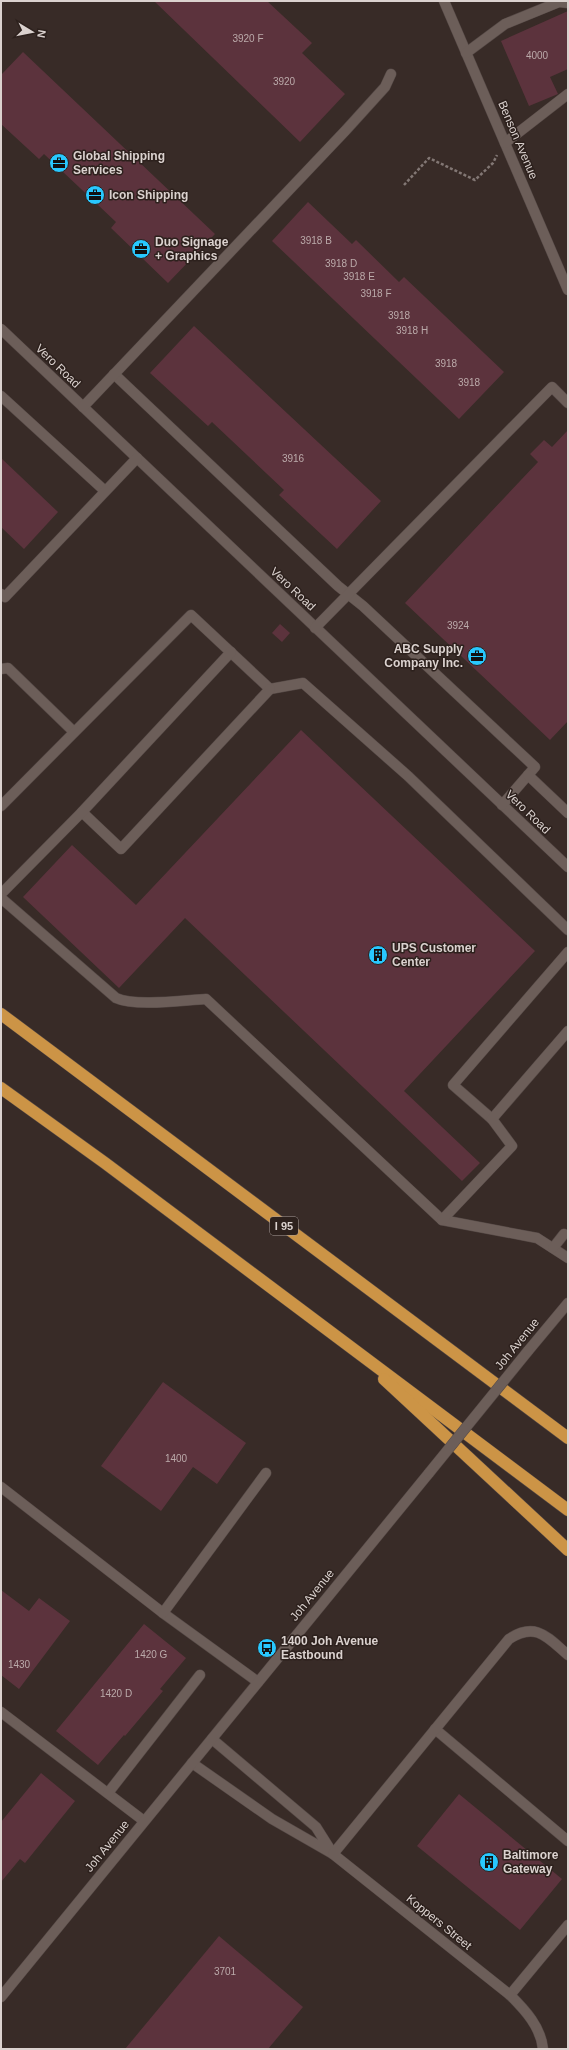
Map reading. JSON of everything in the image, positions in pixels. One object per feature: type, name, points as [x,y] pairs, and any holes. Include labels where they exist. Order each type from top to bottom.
[{"type":"highway","name":"I 95","points":[[1,1014],[568,1438]]},
{"type":"highway","points":[[1,1088],[112,1167],[568,1510]]},
{"type":"highway","points":[[336,1335],[568,1550]]},
{"type":"highway","points":[[462,1358],[568,1431]]},
{"type":"street","name":"Benson Avenue","points":[[444,1],[568,290]]},
{"type":"street","points":[[466,53],[505,24],[559,2],[568,3]]},
{"type":"street","points":[[83,407],[346,130],[385,87],[391,74]]},
{"type":"street","points":[[506,143],[568,94]]},
{"type":"street","name":"Vero Road","points":[[1,329],[568,867]]},
{"type":"street","points":[[114,374],[535,767],[502,805]]},
{"type":"street","points":[[316,628],[552,387],[568,403]]},
{"type":"street","points":[[1,396],[105,491]]},
{"type":"street","points":[[1,594],[5,597],[136,458]]},
{"type":"street","points":[[1,806],[191,615],[270,689]]},
{"type":"street","points":[[1,894],[82,812],[231,652]]},
{"type":"street","points":[[1,670],[8,668],[74,732]]},
{"type":"street","points":[[82,812],[121,849],[270,689],[303,682],[408,776],[568,930]]},
{"type":"street","points":[[528,776],[568,813]]},
{"type":"street","points":[[1,898],[116,998],[122,1001],[136,1002],[206,999],[442,1220],[537,1238],[568,1258]]},
{"type":"street","points":[[442,1220],[512,1146],[492,1119],[453,1085],[568,952]]},
{"type":"street","points":[[492,1119],[568,1031]]},
{"type":"street","points":[[553,1248],[564,1234]]},
{"type":"street","name":"Joh Avenue","points":[[1,1997],[568,1303]]},
{"type":"street","points":[[163,1613],[266,1473]]},
{"type":"street","points":[[1,1487],[163,1613],[258,1682]]},
{"type":"street","points":[[333,1854],[509,1639],[515,1634],[536,1631],[568,1655]]},
{"type":"street","points":[[108,1793],[200,1675]]},
{"type":"street","points":[[1,1712],[144,1821]]},
{"type":"street","points":[[435,1729],[568,1841]]},
{"type":"street","name":"Koppers Street","points":[[212,1739],[316,1827],[333,1854]]},
{"type":"street","name":"Koppers Street","points":[[192,1763],[272,1819],[333,1854],[510,1995],[528,2012],[536,2028],[543,2049]]},
{"type":"street","points":[[510,1995],[568,1925]]},
{"type":"path","points":[[404,185],[429,158],[475,180],[493,163]]},
{"type":"building","points":[[154,1],[267,1],[312,43],[302,53],[345,94],[300,142]]},
{"type":"building","points":[[568,11],[568,69],[550,77],[558,94],[529,106],[501,41]]},
{"type":"building","points":[[23,52],[215,234],[168,283],[111,228],[116,222],[44,154],[39,159],[1,124],[1,75]]},
{"type":"building","points":[[308,202],[352,244],[356,240],[399,282],[404,277],[504,372],[459,419],[272,241]]},
{"type":"building","points":[[194,326],[381,501],[337,549],[279,495],[284,490],[212,422],[208,426],[150,373]]},
{"type":"building","points":[[568,430],[568,721],[550,740],[405,603],[538,462],[530,454],[544,440],[552,447]]},
{"type":"building","points":[[1,458],[58,512],[24,549],[1,527]]},
{"type":"building","points":[[280,624],[290,633],[282,642],[272,633]]},
{"type":"building","name":"UPS Customer Center","points":[[301,730],[535,951],[404,1091],[480,1163],[462,1181],[185,918],[119,988],[23,897],[72,845],[136,905]]},
{"type":"building","points":[[163,1382],[246,1443],[217,1484],[193,1467],[161,1511],[101,1466]]},
{"type":"building","points":[[1,1590],[29,1611],[39,1598],[70,1621],[19,1689],[1,1675]]},
{"type":"building","points":[[144,1624],[186,1658],[160,1689],[163,1691],[98,1765],[56,1731]]},
{"type":"building","points":[[41,1773],[75,1801],[25,1863],[20,1859],[1,1882],[1,1822]]},
{"type":"building","name":"Baltimore Gateway","points":[[459,1794],[562,1879],[520,1930],[417,1846]]},
{"type":"building","points":[[219,1936],[303,2007],[268,2049],[125,2049]]},
{"type":"place","name":"Global Shipping Services","points":[[59,163]]},
{"type":"place","name":"Icon Shipping","points":[[95,195]]},
{"type":"place","name":"Duo Signage + Graphics","points":[[141,249]]},
{"type":"place","name":"ABC Supply Company Inc.","points":[[477,656]]},
{"type":"place","name":"UPS Customer Center","points":[[378,955]]},
{"type":"place","name":"1400 Joh Avenue Eastbound","points":[[267,1648]]},
{"type":"place","name":"Baltimore Gateway","points":[[489,1862]]}]
